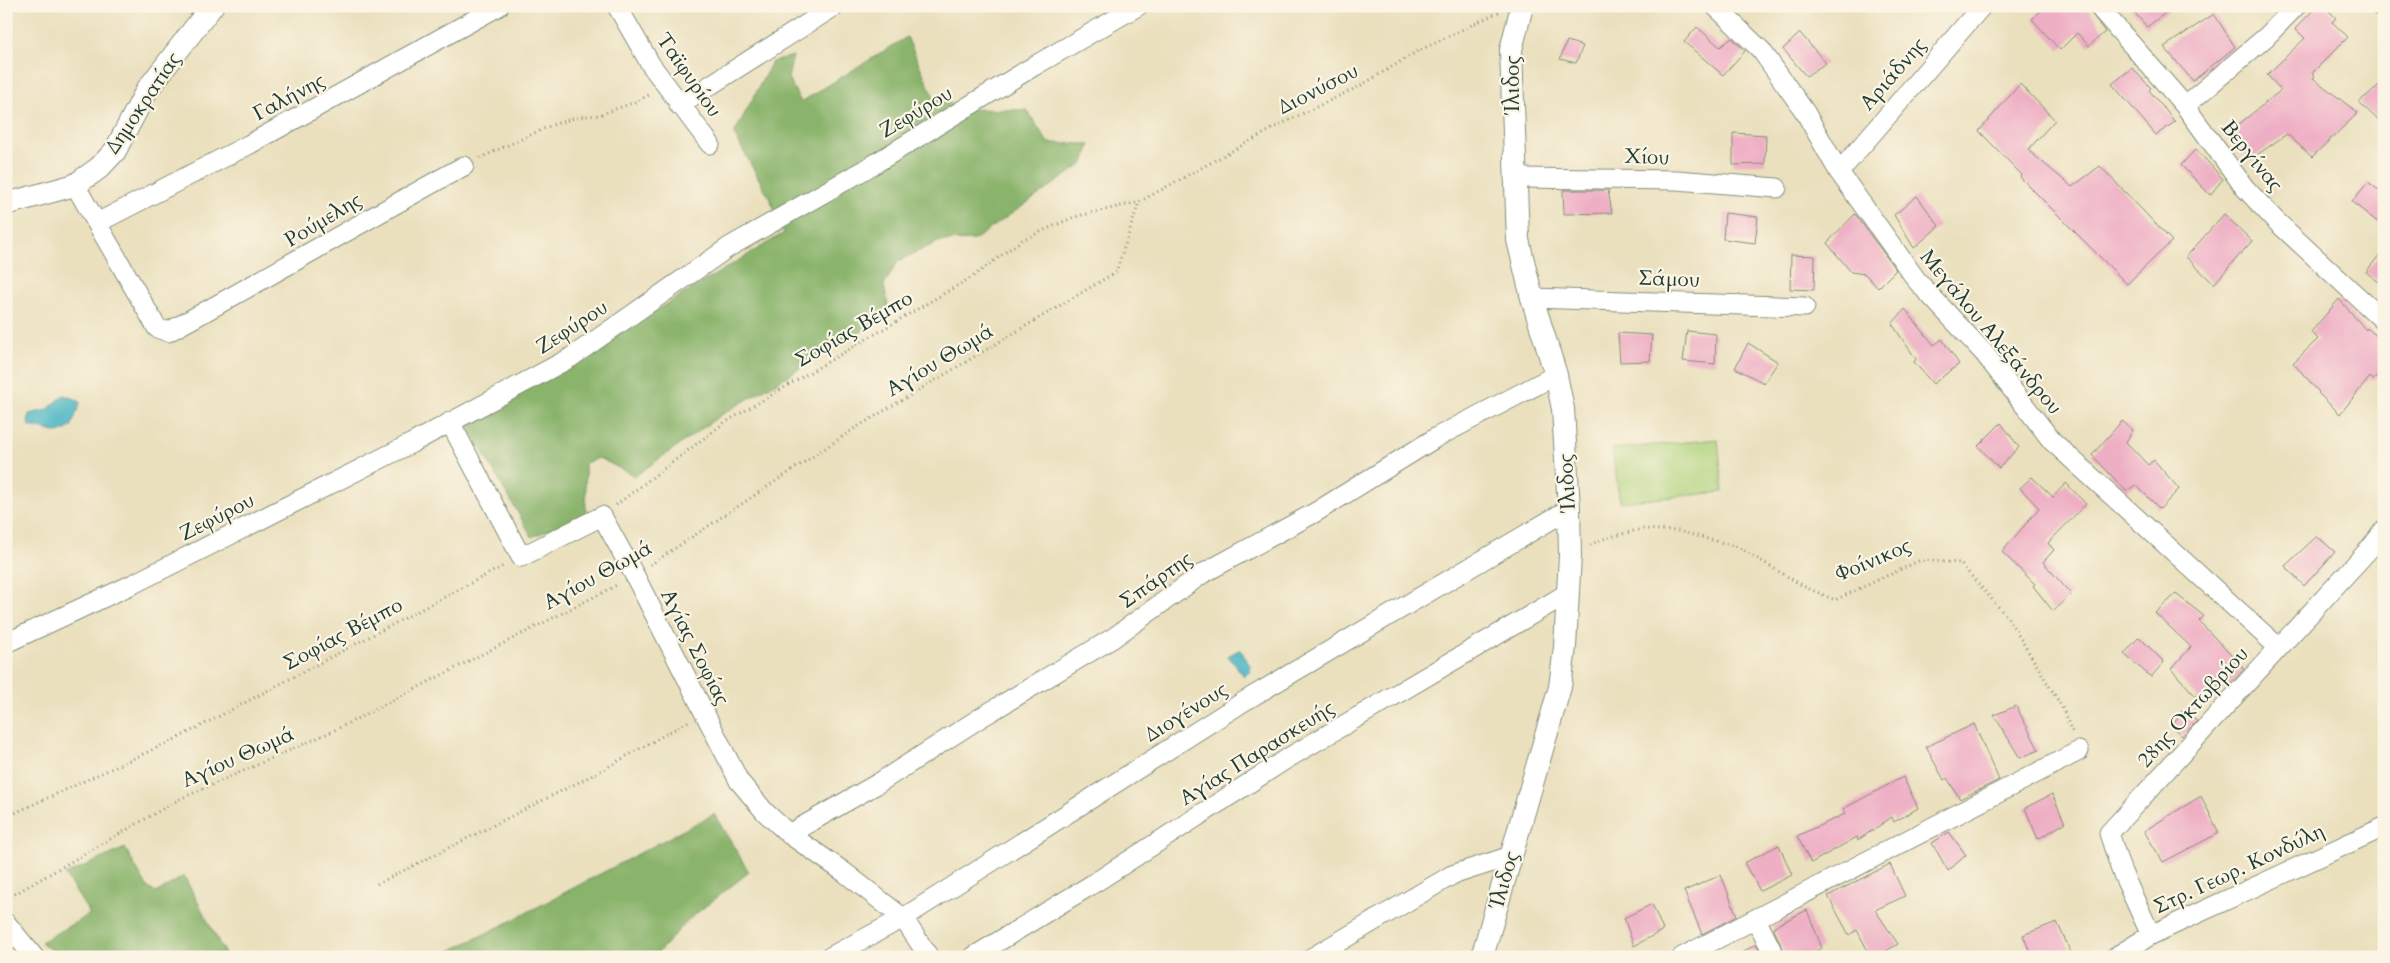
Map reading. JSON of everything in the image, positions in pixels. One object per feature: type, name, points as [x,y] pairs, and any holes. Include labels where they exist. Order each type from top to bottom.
[{"type":"street","name":"Δημοκρατίας","points":[[6,204],[75,185],[99,168],[115,151],[147,90],[212,6]]},
{"type":"street","name":"Γαλήνης","points":[[97,223],[250,144],[499,6]]},
{"type":"street","name":"Ταϊφυρίου","points":[[617,6],[651,65],[679,105],[710,144]]},
{"type":"street","points":[[679,105],[835,6]]},
{"type":"street","name":"Ζεφύρου","points":[[6,643],[133,584],[450,422],[570,358],[729,247],[871,166],[1034,66],[1138,6]]},
{"type":"street","name":"Μεγάλου Αλεξάνδρου","points":[[1714,6],[1761,50],[1806,112],[1839,172],[1918,282],[1984,353],[2052,440],[2278,647]]},
{"type":"street","name":"Αριάδνης","points":[[1839,172],[1982,6]]},
{"type":"street","name":"Βεργίνας","points":[[2098,6],[2185,106],[2245,188],[2275,220],[2384,322]]},
{"type":"street","points":[[2185,106],[2266,37],[2296,6]]},
{"type":"street","points":[[2380,6],[2384,9]]},
{"type":"street","name":"Ίλιδος","points":[[1482,957],[1560,687],[1566,647],[1570,555],[1563,410],[1556,375],[1532,298],[1518,240],[1514,178],[1511,50],[1513,8]]},
{"type":"street","name":"Ρούμελης","points":[[75,185],[157,328],[168,332],[283,270],[386,208],[464,166]]},
{"type":"street","name":"Χίου","points":[[1514,178],[1660,180],[1777,188]]},
{"type":"street","name":"Σάμου","points":[[1532,298],[1805,307]]},
{"type":"street","name":"Σπάρτης","points":[[789,834],[877,784],[980,718],[1113,638],[1202,574],[1316,512],[1436,437],[1556,375]]},
{"type":"street","points":[[450,422],[522,557],[602,516]]},
{"type":"street","name":"Διογένους","points":[[830,957],[902,918],[1243,702],[1569,508]]},
{"type":"street","name":"Αγίας Σοφίας","points":[[602,516],[635,576],[739,781],[765,812],[789,834],[844,872],[902,918],[929,957]]},
{"type":"street","name":"28ης Οκτωβρίου","points":[[2151,935],[2121,870],[2109,833],[2373,545],[2384,530]]},
{"type":"street","name":"Αγίας Παρασκευής","points":[[973,957],[1096,882],[1288,758],[1568,593]]},
{"type":"street","points":[[1682,957],[2079,751]]},
{"type":"street","name":"Στρ. Γεωρ. Κονδύλη","points":[[2115,957],[2151,935],[2384,827]]},
{"type":"street","points":[[1313,957],[1452,875],[1511,856]]},
{"type":"street","points":[[1756,919],[1775,957]]},
{"type":"street","points":[[6,923],[34,957]]},
{"type":"path","name":"Διονύσου","points":[[1139,202],[1283,123],[1360,86],[1418,51],[1469,25],[1513,8]]},
{"type":"path","points":[[464,166],[552,125],[578,117],[599,114],[635,102],[666,85]]},
{"type":"path","name":"Σοφίας Βέμπο","points":[[602,516],[724,423],[972,277],[1022,240],[1074,218],[1139,202]]},
{"type":"path","name":"Αγίου Θωμά","points":[[6,899],[180,799],[333,731],[635,576],[857,427],[1116,272],[1139,202]]},
{"type":"path","name":"Φοίνικος","points":[[1570,555],[1606,538],[1642,529],[1678,532],[1738,547],[1805,587],[1835,600],[1921,560],[1960,563],[2008,618],[2062,707],[2079,751]]},
{"type":"path","name":"Σοφίας Βέμπο","points":[[6,817],[178,738],[522,557]]},
{"type":"path","points":[[377,884],[595,774],[703,713]]},
{"type":"green space","points":[[907,37],[934,98],[965,109],[1027,110],[1048,143],[1090,144],[1084,163],[974,240],[940,241],[898,261],[884,285],[890,315],[721,415],[635,476],[599,458],[585,463],[586,514],[532,537],[467,425],[784,233],[770,199],[734,134],[772,62],[793,56],[788,78],[801,102]]},
{"type":"green space","points":[[1718,439],[1723,492],[1620,502],[1612,449]]},
{"type":"green space","points":[[714,814],[749,872],[688,920],[654,957],[438,957],[507,923]]},
{"type":"green space","points":[[125,848],[147,887],[156,893],[184,876],[225,954],[219,957],[59,957],[41,942],[90,914],[65,875]]},
{"type":"water","points":[[64,395],[78,400],[80,404],[71,427],[59,433],[30,426],[28,423],[29,414],[47,410]]},
{"type":"water","points":[[1240,649],[1251,671],[1244,676],[1228,656]]},
{"type":"building","points":[[2046,6],[2086,6],[2105,32],[2089,46],[2077,33],[2060,50],[2032,19]]},
{"type":"building","points":[[2129,6],[2174,6],[2147,27]]},
{"type":"building","points":[[2317,6],[2324,6],[2336,18],[2332,22],[2348,37],[2312,73],[2315,76],[2313,78],[2358,113],[2312,157],[2287,134],[2251,159],[2233,136],[2238,125],[2281,90],[2267,75],[2305,38],[2295,29]]},
{"type":"building","points":[[2214,14],[2235,47],[2193,81],[2164,47]]},
{"type":"building","points":[[1697,27],[1720,47],[1732,38],[1745,51],[1723,75],[1684,42]]},
{"type":"building","points":[[1800,33],[1826,63],[1806,76],[1783,49]]},
{"type":"building","points":[[1567,41],[1583,46],[1576,63],[1560,59]]},
{"type":"building","points":[[2132,68],[2151,88],[2149,90],[2175,122],[2156,135],[2112,84]]},
{"type":"building","points":[[2384,81],[2384,126],[2359,102]]},
{"type":"building","points":[[2020,84],[2055,120],[2028,150],[2072,187],[2100,166],[2172,241],[2127,284],[2020,177],[2022,175],[1979,131]]},
{"type":"building","points":[[1733,133],[1766,135],[1765,164],[1733,165]]},
{"type":"building","points":[[2196,149],[2223,179],[2210,195],[2181,165]]},
{"type":"building","points":[[2368,182],[2384,194],[2384,227],[2352,202]]},
{"type":"building","points":[[1563,190],[1608,190],[1612,213],[1564,214]]},
{"type":"building","points":[[1917,196],[1939,226],[1914,248],[1894,215]]},
{"type":"building","points":[[1725,213],[1758,217],[1755,243],[1723,239]]},
{"type":"building","points":[[1855,214],[1896,270],[1878,288],[1865,274],[1851,272],[1827,243]]},
{"type":"building","points":[[2224,214],[2252,241],[2214,284],[2186,257]]},
{"type":"building","points":[[2384,249],[2384,286],[2366,272]]},
{"type":"building","points":[[1791,255],[1815,256],[1814,290],[1790,289]]},
{"type":"building","points":[[2339,299],[2366,330],[2367,328],[2384,342],[2384,368],[2373,380],[2370,377],[2340,414],[2318,393],[2293,363],[2318,339],[2311,332]]},
{"type":"building","points":[[1905,309],[1934,345],[1942,339],[1959,364],[1933,384],[1914,362],[1916,359],[1892,324]]},
{"type":"building","points":[[1687,331],[1716,334],[1715,364],[1683,361]]},
{"type":"building","points":[[1618,333],[1652,335],[1650,361],[1620,362]]},
{"type":"building","points":[[1748,343],[1778,362],[1764,383],[1735,368]]},
{"type":"building","points":[[2122,421],[2133,430],[2126,442],[2148,465],[2154,460],[2179,489],[2160,509],[2136,485],[2126,491],[2092,455]]},
{"type":"building","points":[[2001,423],[2019,447],[1999,468],[1978,446]]},
{"type":"building","points":[[2032,477],[2053,497],[2066,483],[2086,504],[2048,543],[2054,550],[2043,562],[2071,594],[2053,611],[2033,586],[2035,584],[2002,552],[2039,508],[2020,488]]},
{"type":"building","points":[[2317,536],[2335,552],[2304,586],[2285,566]]},
{"type":"building","points":[[2176,594],[2204,616],[2199,621],[2244,669],[2227,687],[2222,681],[2202,703],[2171,669],[2191,647],[2155,613]]},
{"type":"building","points":[[2139,637],[2164,662],[2151,677],[2124,654]]},
{"type":"building","points":[[2016,706],[2039,750],[2020,758],[1994,715]]},
{"type":"building","points":[[2182,711],[2197,721],[2182,736],[2172,727]]},
{"type":"building","points":[[1974,724],[1999,780],[1960,799],[1947,778],[1944,780],[1926,747]]},
{"type":"building","points":[[1903,777],[1918,808],[1894,822],[1892,817],[1858,840],[1857,837],[1811,863],[1797,836],[1845,814],[1843,809]]},
{"type":"building","points":[[2052,794],[2065,823],[2038,839],[2025,808]]},
{"type":"building","points":[[2201,796],[2219,833],[2163,862],[2144,831]]},
{"type":"building","points":[[1949,832],[1966,855],[1948,871],[1932,843]]},
{"type":"building","points":[[1779,845],[1792,875],[1760,891],[1744,863]]},
{"type":"building","points":[[1890,864],[1905,896],[1875,910],[1898,944],[1876,957],[1871,957],[1857,930],[1849,935],[1828,896]]},
{"type":"building","points":[[1721,875],[1737,916],[1702,934],[1684,891]]},
{"type":"building","points":[[1652,904],[1663,930],[1634,946],[1624,918]]},
{"type":"building","points":[[1807,910],[1822,948],[1803,957],[1786,957],[1773,927]]},
{"type":"building","points":[[2057,922],[2073,957],[2032,957],[2023,935]]},
{"type":"building","points":[[1756,944],[1762,957],[1735,957]]}]
